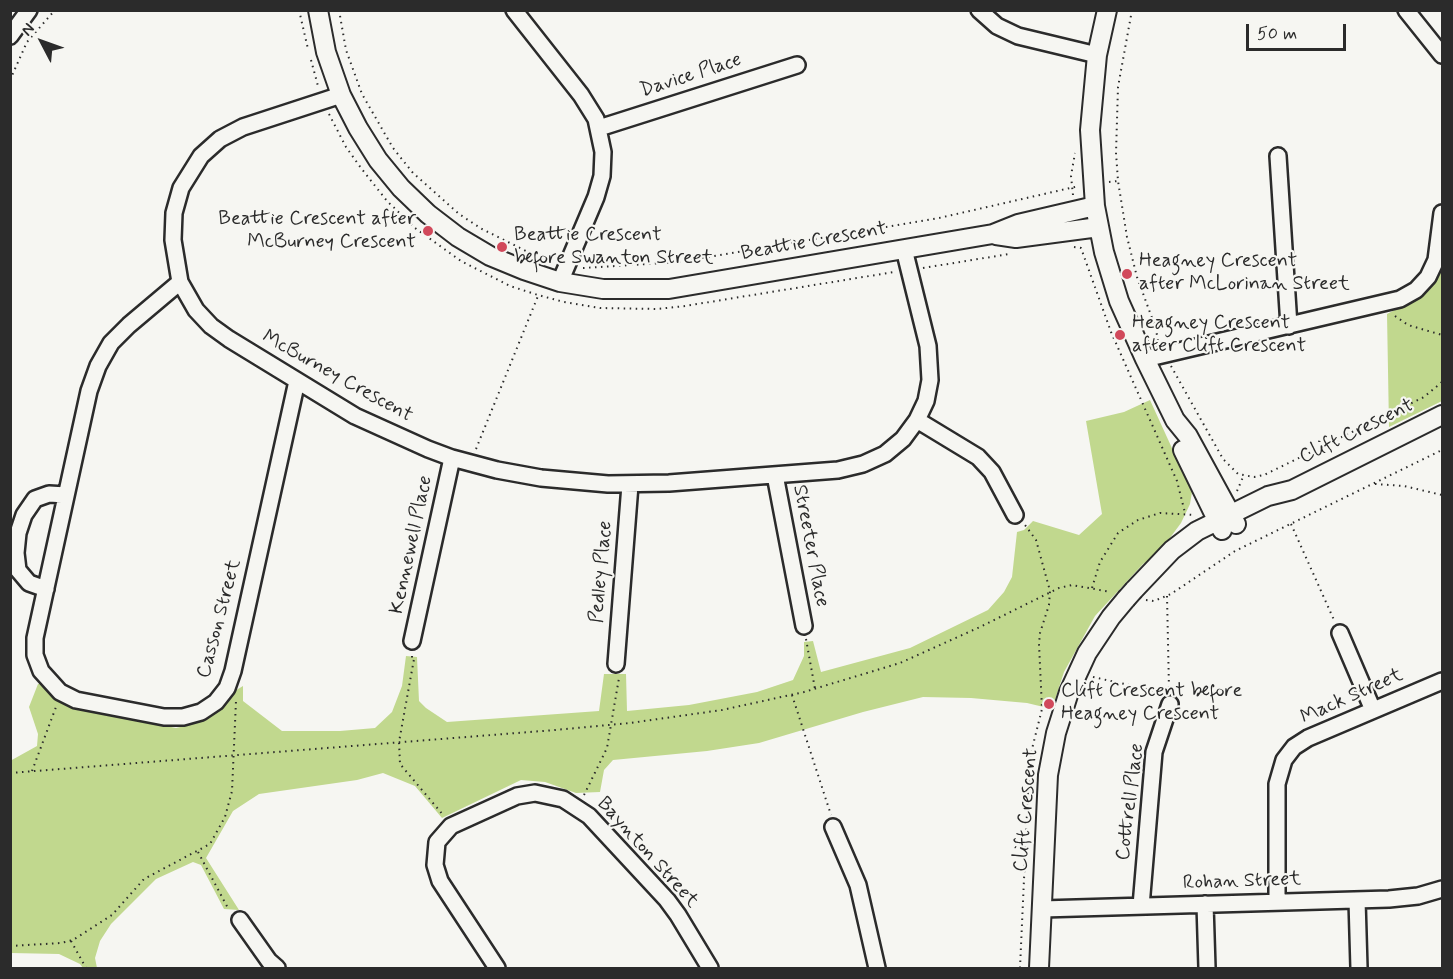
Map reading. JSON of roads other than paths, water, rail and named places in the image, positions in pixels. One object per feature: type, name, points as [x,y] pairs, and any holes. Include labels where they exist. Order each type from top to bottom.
[{"type":"street","points":[[10,36],[29,10]]},
{"type":"street","name":"Beattie Crescent","points":[[318,10],[326,52],[341,95],[378,160],[401,188],[428,214],[458,237],[490,255],[603,289],[669,289],[993,234],[1018,224],[1095,206]]},
{"type":"street","points":[[514,10],[581,95],[599,128],[603,152],[602,176],[596,197],[557,275]]},
{"type":"street","points":[[979,10],[997,26],[1018,36],[1096,55]]},
{"type":"street","points":[[1107,10],[1096,55],[1090,130],[1095,206],[1099,226],[1119,301],[1175,420],[1188,436],[1202,475],[1227,523]]},
{"type":"street","points":[[1406,10],[1443,55]]},
{"type":"street","name":"Davice Place","points":[[599,128],[797,65]]},
{"type":"street","name":"McBurney Crescent","points":[[341,95],[243,127],[220,139],[201,156],[181,188],[174,213],[172,240],[180,282],[196,310],[211,326],[229,339],[379,428],[452,458],[541,478],[630,485],[838,470],[863,464],[885,454],[903,439],[917,420],[926,401],[930,369],[928,346],[904,249]]},
{"type":"street","points":[[1278,156],[1289,326]]},
{"type":"street","points":[[1145,359],[1400,299],[1416,290],[1428,277],[1436,260],[1443,213]]},
{"type":"street","name":"Beattie Crescent","points":[[993,234],[1016,238],[1099,226]]},
{"type":"street","name":"Casson Street","points":[[180,282],[129,325],[111,344],[98,366],[89,391],[35,638],[35,655],[41,671],[52,686],[76,700],[164,717],[183,717],[201,712],[223,694],[233,671],[297,381]]},
{"type":"street","name":"Clift Crescent","points":[[1149,575],[1172,563],[1258,501],[1292,490],[1443,415]]},
{"type":"street","points":[[917,420],[978,457],[992,472],[1015,515]]},
{"type":"street","name":"Kennewell Place","points":[[412,641],[452,458]]},
{"type":"street","name":"Streeter Place","points":[[775,475],[804,626]]},
{"type":"street","points":[[1202,475],[1235,494],[1258,501]]},
{"type":"street","points":[[1192,535],[1198,512],[1202,475]]},
{"type":"street","name":"Pedley Place","points":[[615,664],[630,485]]},
{"type":"street","name":"Clift Crescent","points":[[1039,969],[1048,775],[1056,733],[1069,692],[1087,653],[1129,595],[1172,550],[1192,535],[1274,505],[1292,490]]},
{"type":"street","points":[[46,589],[29,583],[18,570],[16,553],[18,533],[24,515],[35,499],[50,494],[66,495]]},
{"type":"street","points":[[1340,633],[1373,710]]},
{"type":"street","name":"Mack Street","points":[[1277,902],[1277,784],[1284,760],[1294,747],[1308,738],[1443,681]]},
{"type":"street","name":"Cottrell Place","points":[[1141,906],[1154,752],[1170,704]]},
{"type":"street","name":"Baynton Street","points":[[497,969],[440,881],[435,865],[437,842],[451,826],[517,796],[535,793],[563,799],[581,809],[667,900],[710,969]]},
{"type":"street","points":[[833,827],[858,885],[877,969]]},
{"type":"street","name":"Rohan Street","points":[[1042,909],[1357,900],[1418,896],[1443,889]]},
{"type":"street","points":[[1357,900],[1359,969]]},
{"type":"street","points":[[1205,904],[1207,969]]},
{"type":"street","points":[[240,920],[277,969]]},
{"type":"place","name":"Beattie Crescent after McBurney Crescent","points":[[428,231]]},
{"type":"place","name":"Beattie Crescent before Swanton Street","points":[[502,247]]},
{"type":"place","name":"Heagney Crescent after McLorinan Street","points":[[1127,274]]},
{"type":"place","name":"Heagney Crescent after Clift Crescent","points":[[1120,335]]},
{"type":"place","name":"Clift Crescent before Heagney Crescent","points":[[1049,704]]}]
